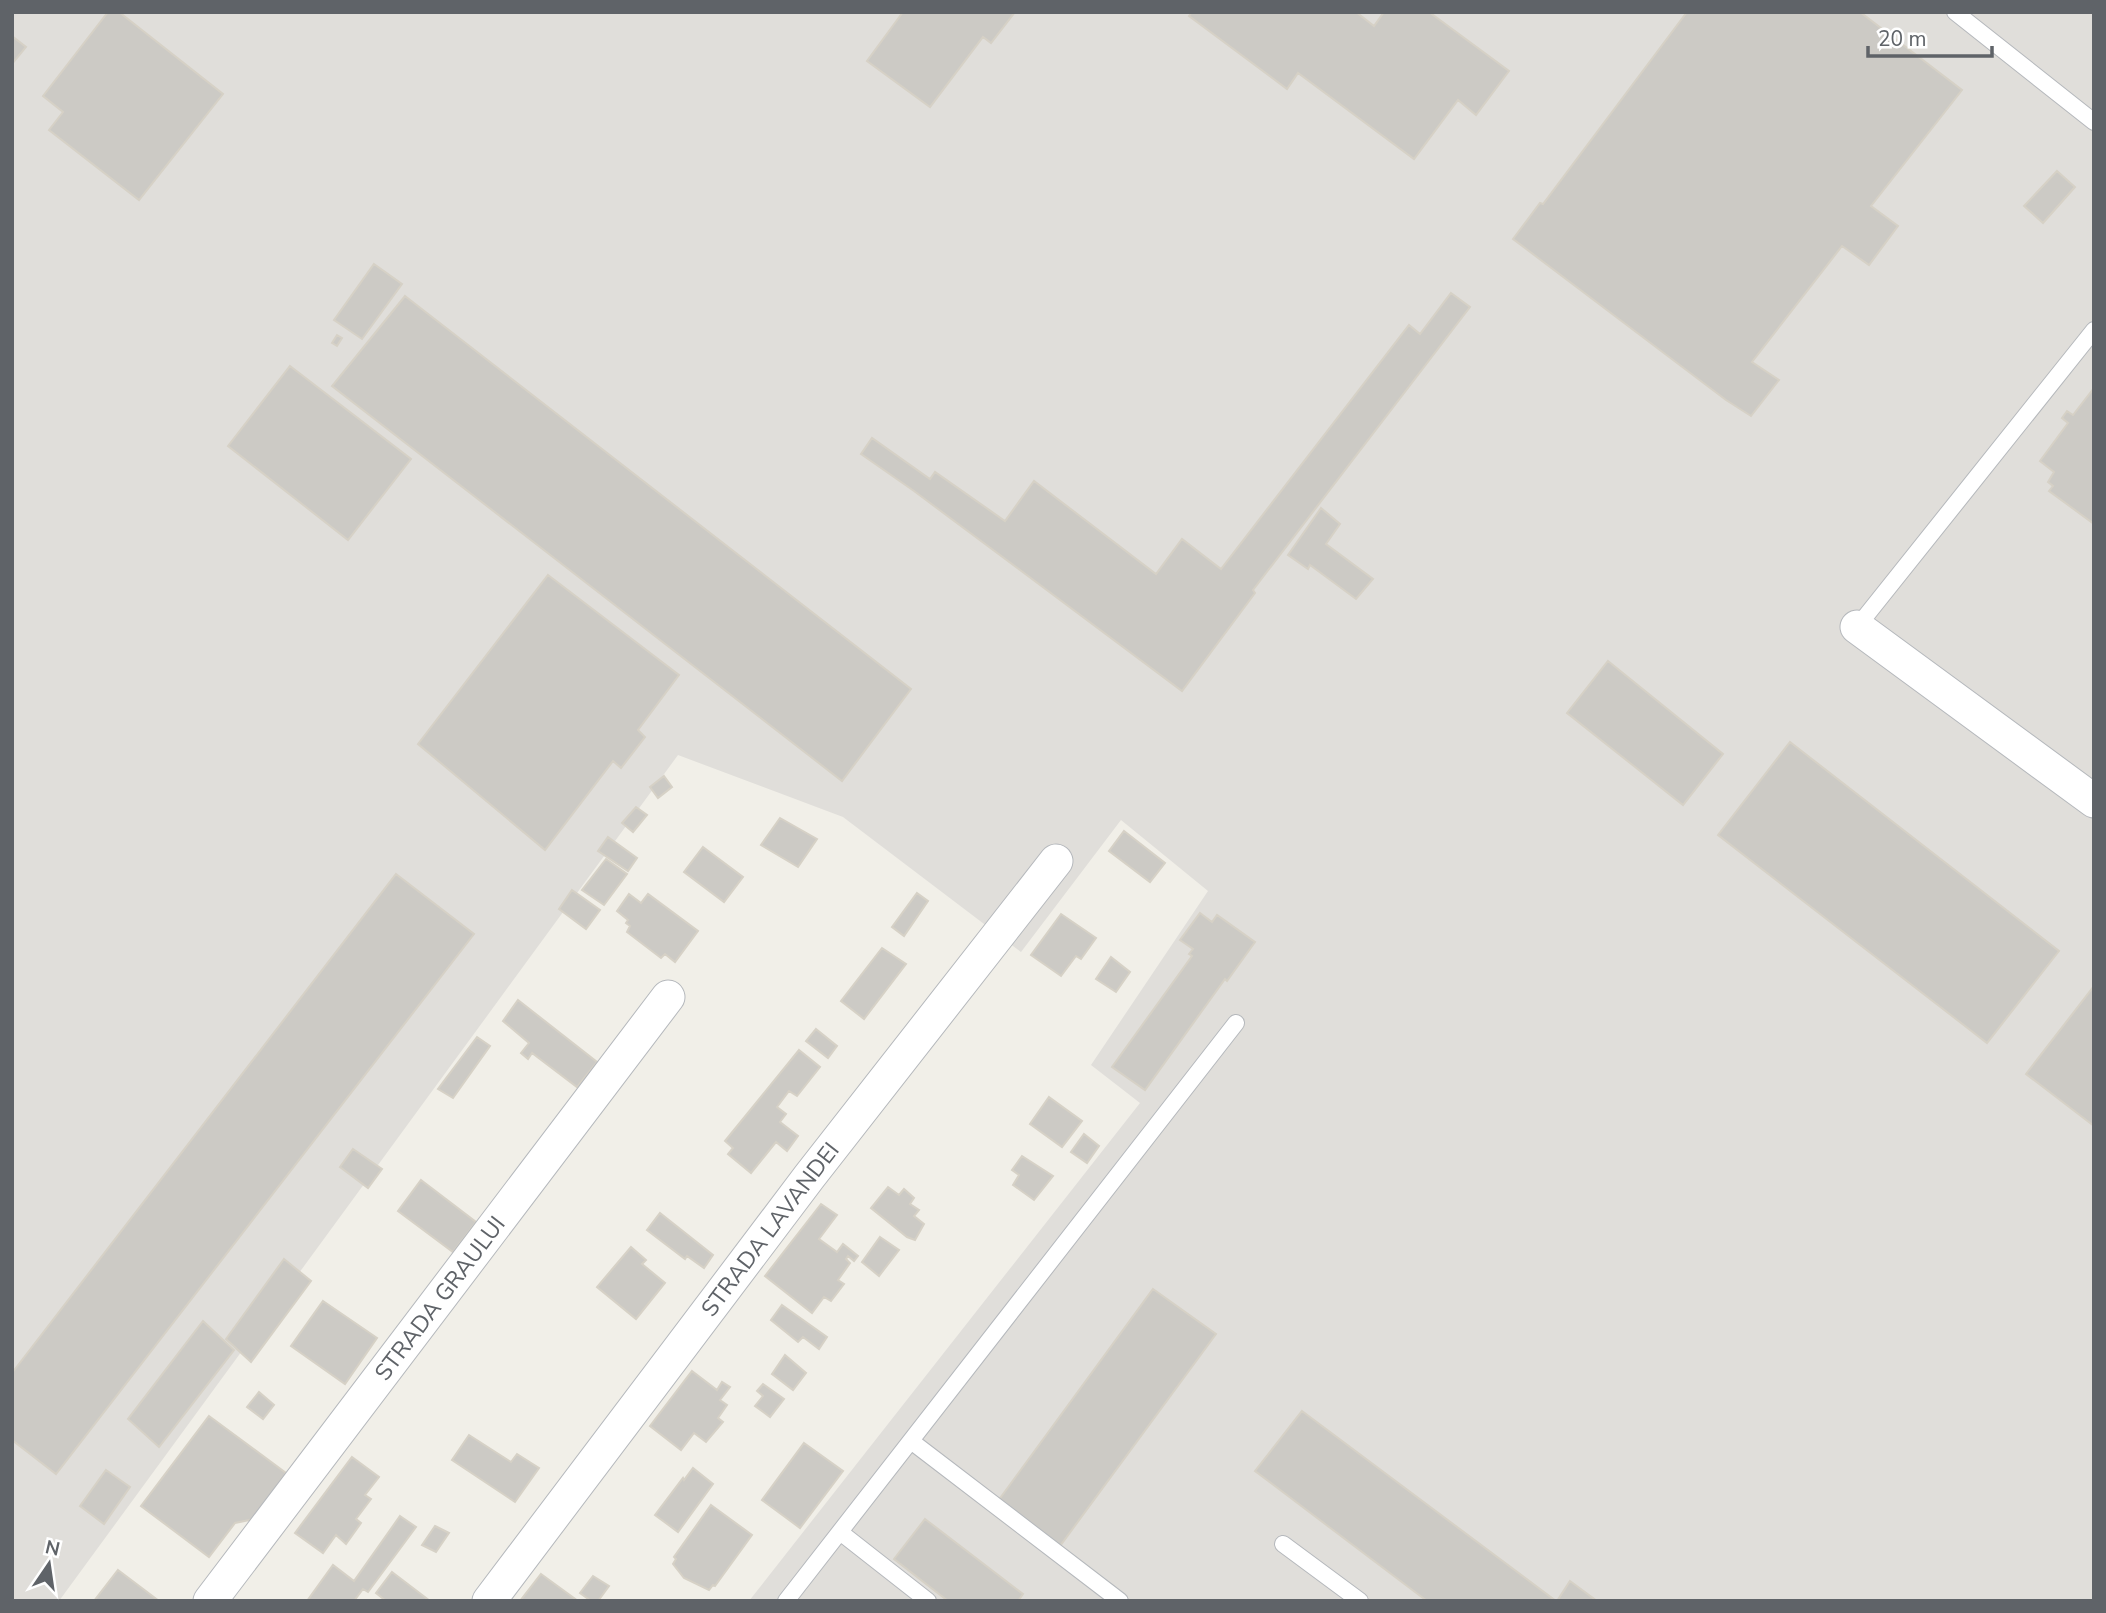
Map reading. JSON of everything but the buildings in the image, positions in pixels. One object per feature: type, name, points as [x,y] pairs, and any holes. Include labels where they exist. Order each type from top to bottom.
[{"type":"street","points":[[1857,627],[2094,801]]},
{"type":"street","name":"STRADA LAVANDEI","points":[[489,1601],[801,1187],[1056,861]]},
{"type":"street","name":"STRADA GRAULUI","points":[[210,1601],[668,997]]},
{"type":"lane","points":[[1955,12],[2094,122]]},
{"type":"lane","points":[[1857,627],[2094,330]]},
{"type":"lane","points":[[786,1601],[1236,1023]]},
{"type":"lane","points":[[911,1441],[1120,1601]]},
{"type":"lane","points":[[840,1532],[928,1601]]},
{"type":"lane","points":[[1283,1544],[1360,1601]]},
{"type":"shaded area","points":[[12,12],[2094,12],[2094,1601],[749,1601],[1140,1103],[1091,1065],[1208,891],[1121,820],[1021,952],[843,817],[678,755],[59,1601],[12,1601]]}]
